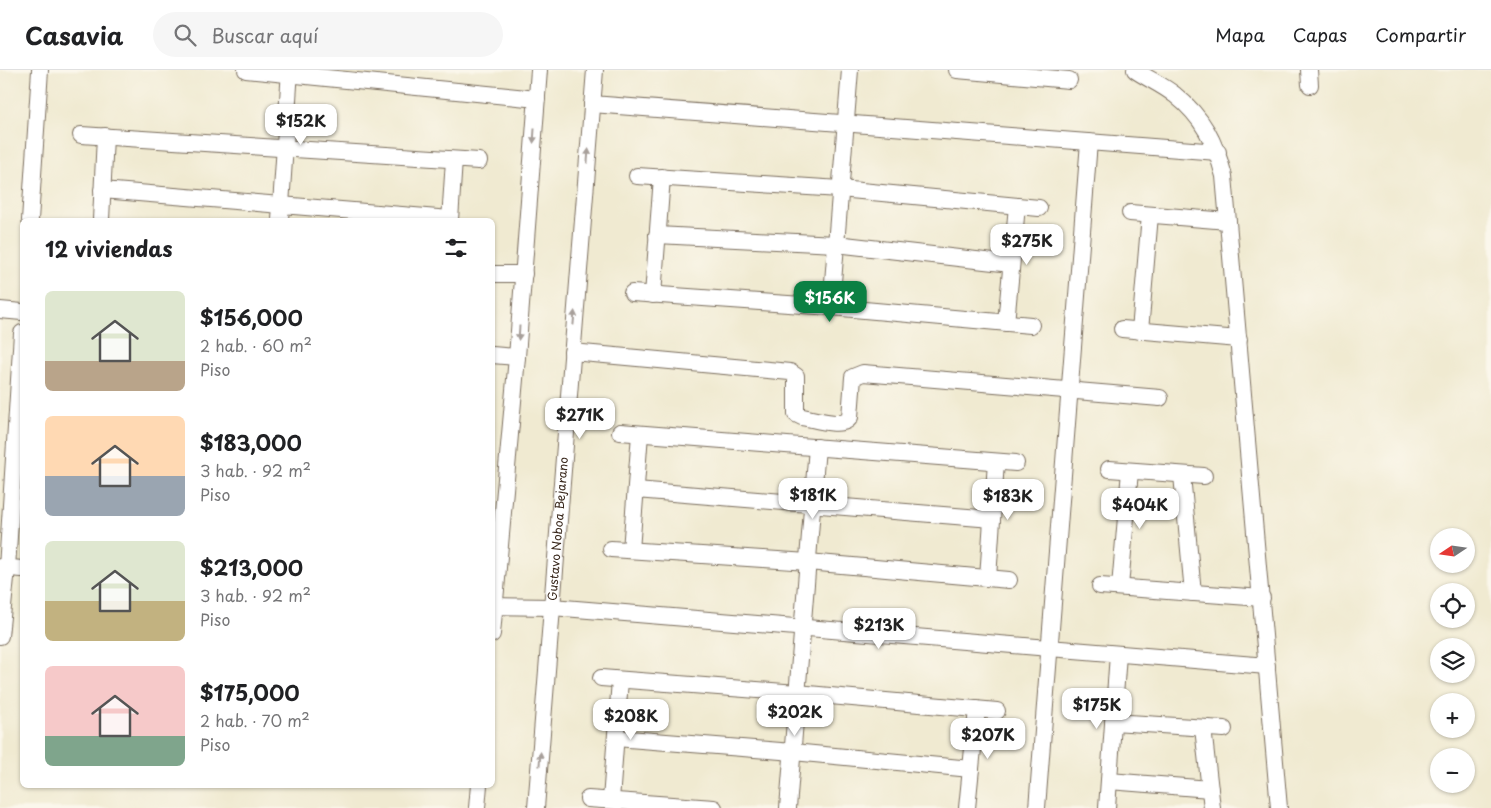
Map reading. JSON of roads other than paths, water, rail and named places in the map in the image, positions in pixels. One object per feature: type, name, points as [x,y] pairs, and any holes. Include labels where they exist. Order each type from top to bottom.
[{"type":"street","points":[[30,218],[40,70]]},
{"type":"street","points":[[246,70],[290,72],[537,99]]},
{"type":"street","points":[[495,583],[497,537],[517,357],[539,70]]},
{"type":"street","name":"Gustavo Noboa Bejarano","points":[[536,808],[595,70]]},
{"type":"street","points":[[831,307],[850,70]]},
{"type":"street","points":[[957,70],[1038,74],[1069,80]]},
{"type":"street","points":[[1135,70],[1174,94],[1201,120],[1218,152],[1224,176],[1280,808]]},
{"type":"street","points":[[281,212],[290,72]]},
{"type":"street","points":[[592,104],[1218,152]]},
{"type":"street","points":[[81,135],[479,162]]},
{"type":"street","points":[[101,218],[105,136]]},
{"type":"street","points":[[1037,808],[1089,142]]},
{"type":"street","points":[[450,218],[454,160]]},
{"type":"street","points":[[637,176],[840,189],[1039,208]]},
{"type":"street","points":[[653,294],[662,177]]},
{"type":"street","points":[[102,190],[281,212],[426,218]]},
{"type":"street","points":[[1006,323],[1016,206]]},
{"type":"street","points":[[1130,213],[1228,221]]},
{"type":"street","points":[[1140,331],[1150,215]]},
{"type":"street","points":[[658,235],[836,244],[1011,264]]},
{"type":"street","points":[[495,274],[524,274]]},
{"type":"street","points":[[632,293],[831,307],[1031,325]]},
{"type":"street","points":[[0,310],[20,312]]},
{"type":"street","points":[[1122,329],[1239,339]]},
{"type":"street","points":[[572,352],[790,372],[796,376],[796,414],[841,424],[848,421],[850,417],[854,377],[863,373],[1160,398]]},
{"type":"street","points":[[495,356],[517,357]]},
{"type":"street","points":[[0,636],[10,568],[20,372]]},
{"type":"street","points":[[620,432],[1016,463]]},
{"type":"street","points":[[631,550],[640,434]]},
{"type":"street","points":[[788,808],[818,448]]},
{"type":"street","points":[[988,578],[996,462]]},
{"type":"street","points":[[1109,469],[1204,476]]},
{"type":"street","points":[[1120,588],[1130,471]]},
{"type":"street","points":[[1182,474],[1193,593]]},
{"type":"street","points":[[636,490],[992,519]]},
{"type":"street","points":[[611,549],[808,562],[1009,580]]},
{"type":"street","points":[[1100,586],[1262,598]]},
{"type":"street","points":[[495,606],[552,607],[1268,666]]},
{"type":"street","points":[[1107,808],[1118,654]]},
{"type":"street","points":[[601,678],[998,711]]},
{"type":"street","points":[[611,800],[620,680]]},
{"type":"street","points":[[968,808],[977,709]]},
{"type":"street","points":[[1113,722],[1224,729]]},
{"type":"street","points":[[1203,728],[1212,808]]},
{"type":"street","points":[[616,738],[971,769]]},
{"type":"street","points":[[1109,781],[1210,789]]},
{"type":"street","points":[[477,808],[479,788]]},
{"type":"street","points":[[588,799],[714,808]]}]
